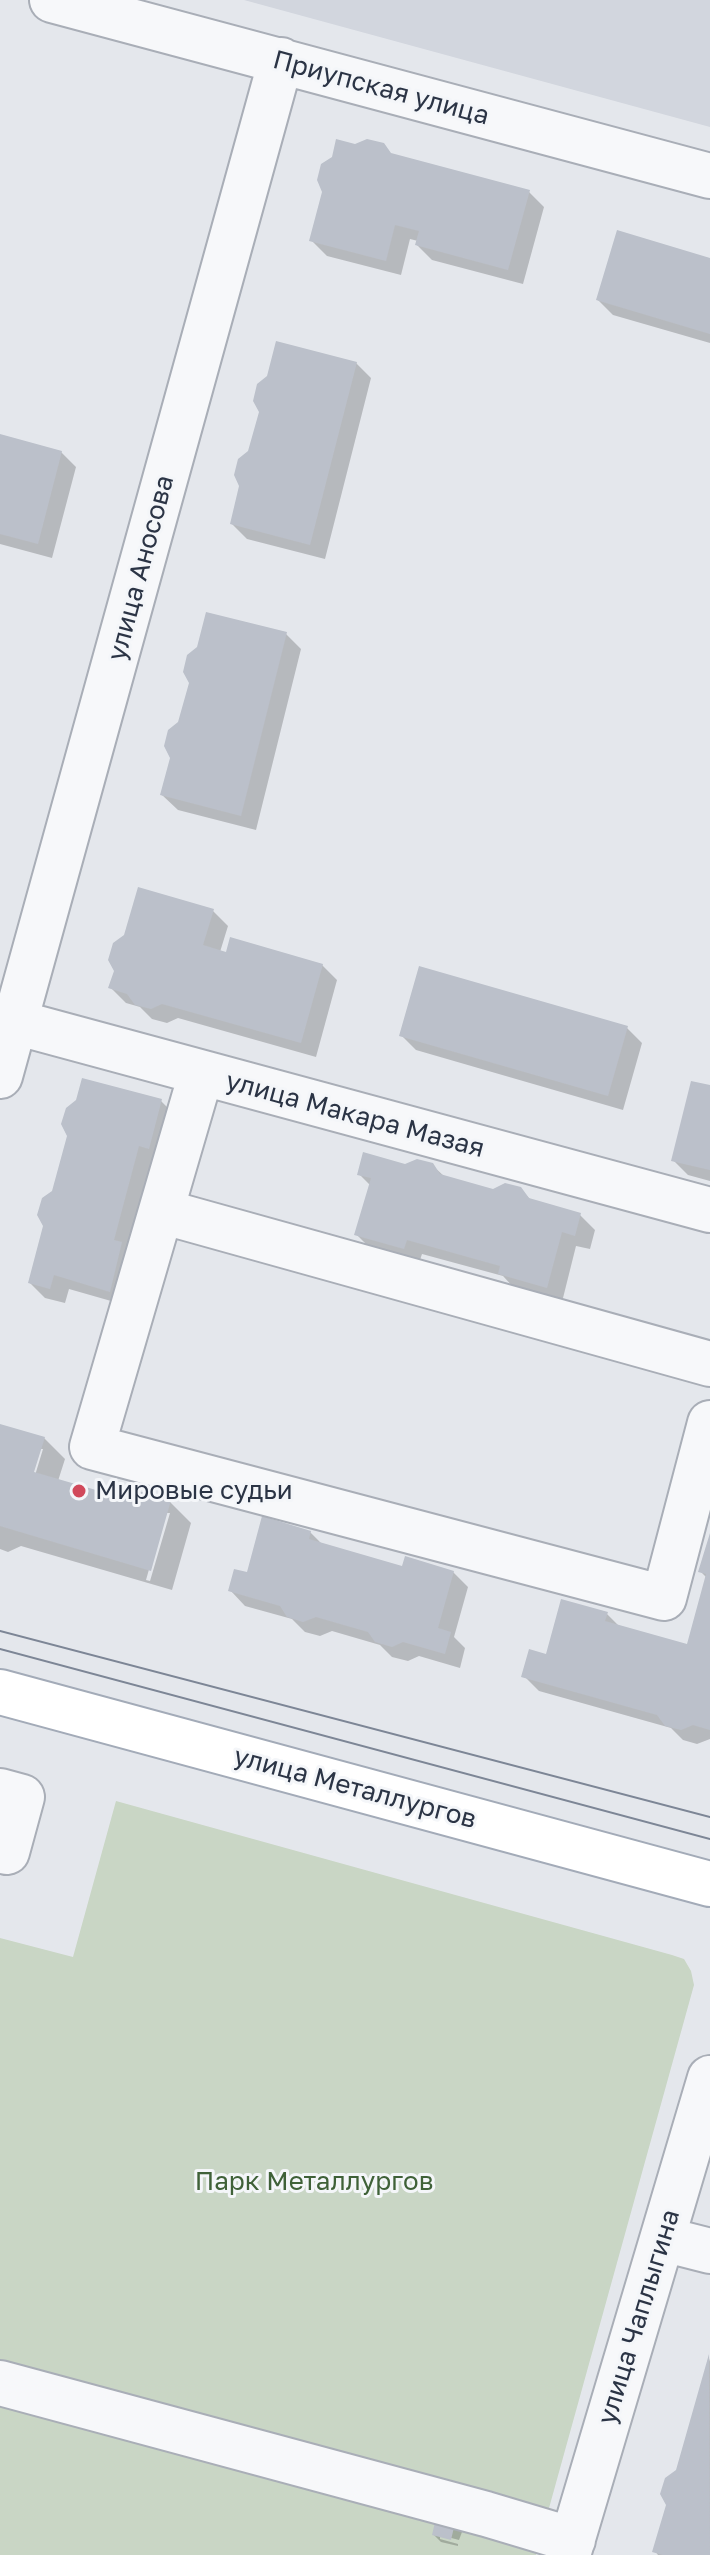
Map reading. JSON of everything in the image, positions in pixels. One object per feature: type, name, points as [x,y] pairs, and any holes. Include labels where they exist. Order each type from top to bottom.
[{"type":"main road","name":"улица Металлургов","points":[[0,1692],[710,1884]]},
{"type":"street","name":"Приупская улица","points":[[52,0],[710,176]]},
{"type":"street","name":"улица Аносова","points":[[0,1076],[8,1020],[281,60]]},
{"type":"street","name":"улица Макара Мазая","points":[[8,1020],[710,1210]]},
{"type":"street","points":[[201,1074],[92,1447],[664,1598],[710,1423]]},
{"type":"street","points":[[161,1211],[710,1364]]},
{"type":"street","points":[[0,1791],[22,1797],[7,1852],[0,1850]]},
{"type":"street","name":"улица Чаплыгина","points":[[571,2547],[710,2078]]},
{"type":"street","points":[[663,2239],[710,2251]]},
{"type":"street","points":[[0,2383],[470,2509],[571,2547]]},
{"type":"shaded area","points":[[244,0],[710,0],[710,127]]},
{"type":"green space","name":"Парк Металлургов","points":[[116,1801],[672,1955],[684,1959],[691,1971],[694,1985],[536,2555],[0,2555],[0,1938],[73,1957]]},
{"type":"building","points":[[336,139],[355,144],[367,139],[384,143],[391,153],[530,190],[508,270],[415,245],[419,231],[395,225],[386,261],[309,241],[322,192],[317,180],[321,164],[332,157]]},
{"type":"building","points":[[617,230],[710,258],[710,334],[596,300]]},
{"type":"building","points":[[276,341],[357,362],[310,545],[230,524],[239,486],[234,475],[238,459],[248,451],[259,412],[253,401],[257,384],[267,376]]},
{"type":"building","points":[[0,434],[62,451],[38,544],[0,534]]},
{"type":"building","points":[[206,612],[287,632],[241,816],[160,795],[170,758],[164,746],[168,730],[178,722],[189,683],[183,672],[187,655],[197,647]]},
{"type":"building","points":[[138,887],[214,909],[203,945],[226,952],[230,937],[323,964],[301,1043],[162,1004],[151,1009],[135,1005],[127,994],[108,988],[114,971],[108,960],[113,943],[124,935]]},
{"type":"building","points":[[419,966],[628,1026],[608,1096],[399,1036]]},
{"type":"building","points":[[82,1078],[162,1099],[149,1149],[139,1146],[114,1240],[122,1242],[110,1292],[54,1275],[50,1289],[28,1283],[43,1226],[37,1215],[42,1198],[52,1191],[67,1136],[61,1124],[66,1108],[76,1100]]},
{"type":"building","points":[[691,1081],[710,1085],[710,1170],[671,1161]]},
{"type":"building","points":[[363,1152],[405,1164],[417,1159],[433,1163],[440,1174],[493,1189],[505,1183],[521,1187],[529,1198],[581,1213],[575,1236],[562,1232],[547,1288],[498,1274],[500,1266],[407,1240],[404,1249],[354,1235],[371,1178],[357,1175]]},
{"type":"building","points":[[0,1424],[45,1437],[34,1472],[120,1497],[124,1487],[171,1500],[151,1571],[0,1526]]},
{"type":"building","points":[[262,1516],[311,1531],[309,1539],[402,1566],[405,1556],[454,1571],[438,1628],[451,1632],[445,1654],[403,1642],[392,1647],[375,1642],[368,1632],[316,1617],[303,1622],[287,1617],[280,1606],[228,1591],[234,1569],[247,1572]]},
{"type":"building","points":[[710,1533],[710,1730],[693,1725],[681,1730],[665,1726],[657,1715],[521,1677],[529,1649],[546,1654],[561,1599],[608,1612],[605,1621],[687,1644],[706,1574],[698,1572]]},
{"type":"building","points":[[709,2354],[710,2555],[663,2555],[652,2552],[666,2505],[660,2494],[665,2478],[676,2470]]},
{"type":"building","points":[[436,2518],[455,2523],[451,2540],[432,2535]]},
{"type":"tram line","points":[[0,1631],[710,1817]]},
{"type":"tram line","points":[[0,1649],[710,1839]]},
{"type":"place","name":"Мировые судьи","points":[[79,1491]]}]
